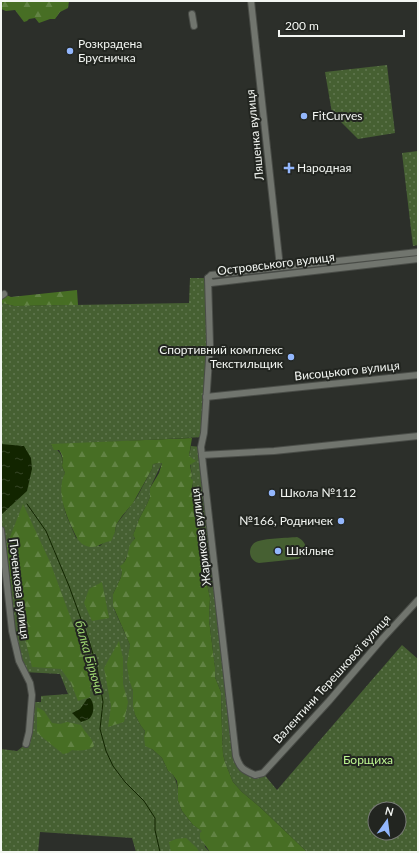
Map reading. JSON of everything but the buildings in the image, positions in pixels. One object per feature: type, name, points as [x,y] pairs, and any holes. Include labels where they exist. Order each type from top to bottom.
[{"type":"street","name":"Ляшенка вулиця","points":[[251,1],[280,267]]},
{"type":"street","points":[[192,14],[194,26]]},
{"type":"street","name":"Островського вулиця","points":[[418,252],[211,275],[208,278],[211,283],[418,259]]},
{"type":"street","name":"Жарикова вулиця","points":[[208,278],[210,345],[204,437],[201,447],[236,756],[242,769],[255,775],[263,773]]},
{"type":"street","name":"Висоцького вулиця","points":[[206,397],[418,375]]},
{"type":"street","points":[[202,456],[274,451],[418,436]]},
{"type":"street","name":"Поченкова вулиця","points":[[1,530],[12,630],[19,661],[30,683],[32,695],[29,732],[26,744]]},
{"type":"street","name":"Валентини Терешкової вулиця","points":[[263,773],[418,600]]},
{"type":"green space","points":[[4,1],[69,1],[68,8],[60,12],[55,19],[50,19],[39,23],[35,18],[24,22],[15,10],[6,11],[1,9],[1,2]]},
{"type":"green space","points":[[387,65],[395,133],[358,139],[332,113],[325,72]]},
{"type":"green space","points":[[418,151],[418,245],[413,246],[402,153]]},
{"type":"green space","points":[[190,278],[208,278],[209,326],[204,437],[51,445],[59,451],[62,456],[62,466],[65,473],[63,490],[64,506],[76,538],[100,546],[115,532],[116,525],[137,497],[152,469],[153,464],[162,463],[150,488],[150,497],[139,519],[133,535],[135,537],[123,565],[121,577],[113,594],[114,609],[130,645],[128,670],[133,691],[135,715],[145,731],[144,736],[152,749],[162,758],[168,771],[173,775],[176,781],[178,801],[182,811],[193,825],[203,831],[205,847],[210,852],[136,852],[132,838],[40,832],[38,852],[1,852],[1,749],[17,751],[26,744],[32,702],[41,702],[41,696],[68,694],[60,674],[24,672],[19,661],[1,530],[1,303],[14,306],[189,303]]},
{"type":"green space","points":[[77,290],[78,305],[14,306],[1,303],[1,296],[4,294],[11,297]]},
{"type":"green space","points":[[192,438],[189,456],[196,461],[190,465],[192,475],[191,479],[193,480],[192,491],[197,507],[197,520],[202,540],[200,544],[206,565],[206,579],[210,598],[209,620],[215,677],[221,692],[223,754],[225,762],[233,782],[242,792],[307,852],[210,852],[200,838],[200,833],[202,831],[193,825],[182,811],[178,801],[177,781],[168,771],[162,758],[152,749],[145,746],[145,731],[135,715],[133,706],[133,691],[129,679],[127,664],[130,645],[113,606],[113,594],[121,577],[122,570],[120,566],[125,561],[130,546],[135,538],[133,535],[150,497],[150,488],[159,473],[162,463],[153,464],[152,469],[133,503],[116,525],[111,541],[95,547],[88,547],[84,545],[76,536],[63,502],[61,487],[65,473],[62,466],[63,462],[59,450],[54,450],[51,444]]},
{"type":"green space","name":"Борщиха","points":[[191,446],[201,447],[238,763],[255,775],[263,773],[277,790],[402,645],[418,659],[418,852],[307,852],[233,782],[223,754],[221,692],[215,677],[209,620],[210,598],[206,579],[206,565],[200,543],[197,507],[192,491],[192,475],[189,456]]},
{"type":"green space","points":[[23,504],[50,562],[91,673],[90,697],[78,701],[71,683],[61,669],[32,667],[8,567],[6,547]]},
{"type":"green space","name":"Шкільне","points":[[297,537],[301,539],[306,548],[302,557],[298,559],[259,563],[255,562],[251,556],[251,548],[256,542],[270,539]]},
{"type":"green space","points":[[102,582],[109,618],[92,621],[84,603],[89,589]]},
{"type":"green space","points":[[119,641],[123,658],[123,684],[128,702],[124,722],[108,727],[111,706],[104,668]]},
{"type":"green space","points":[[37,707],[44,711],[52,723],[60,724],[67,722],[81,725],[92,740],[94,746],[87,750],[72,750],[63,754],[37,733]]},
{"type":"green space","points":[[186,838],[197,848],[199,852],[171,852],[169,842],[176,839]]},
{"type":"water","points":[[1,444],[24,446],[31,458],[32,469],[27,491],[1,515]]},
{"type":"water","points":[[90,698],[93,705],[92,716],[81,722],[72,713],[80,709],[87,699]]},
{"type":"waterway","name":"балка Бірюча","points":[[27,504],[46,531],[69,586],[89,641],[97,667],[103,702],[100,729],[106,751],[113,766],[125,782],[144,801],[155,818],[155,830],[160,852]]},
{"type":"place","name":"Розкрадена Брусничка","points":[[70,51]]},
{"type":"place","name":"FitCurves","points":[[304,116]]},
{"type":"place","name":"Народная","points":[[289,168]]},
{"type":"place","name":"Спортивний комплекс Текстильщик","points":[[291,357]]},
{"type":"place","name":"Школа №112","points":[[272,493]]},
{"type":"place","name":"№166, Родничек","points":[[341,521]]},
{"type":"place","name":"Шкільне","points":[[278,551]]}]
